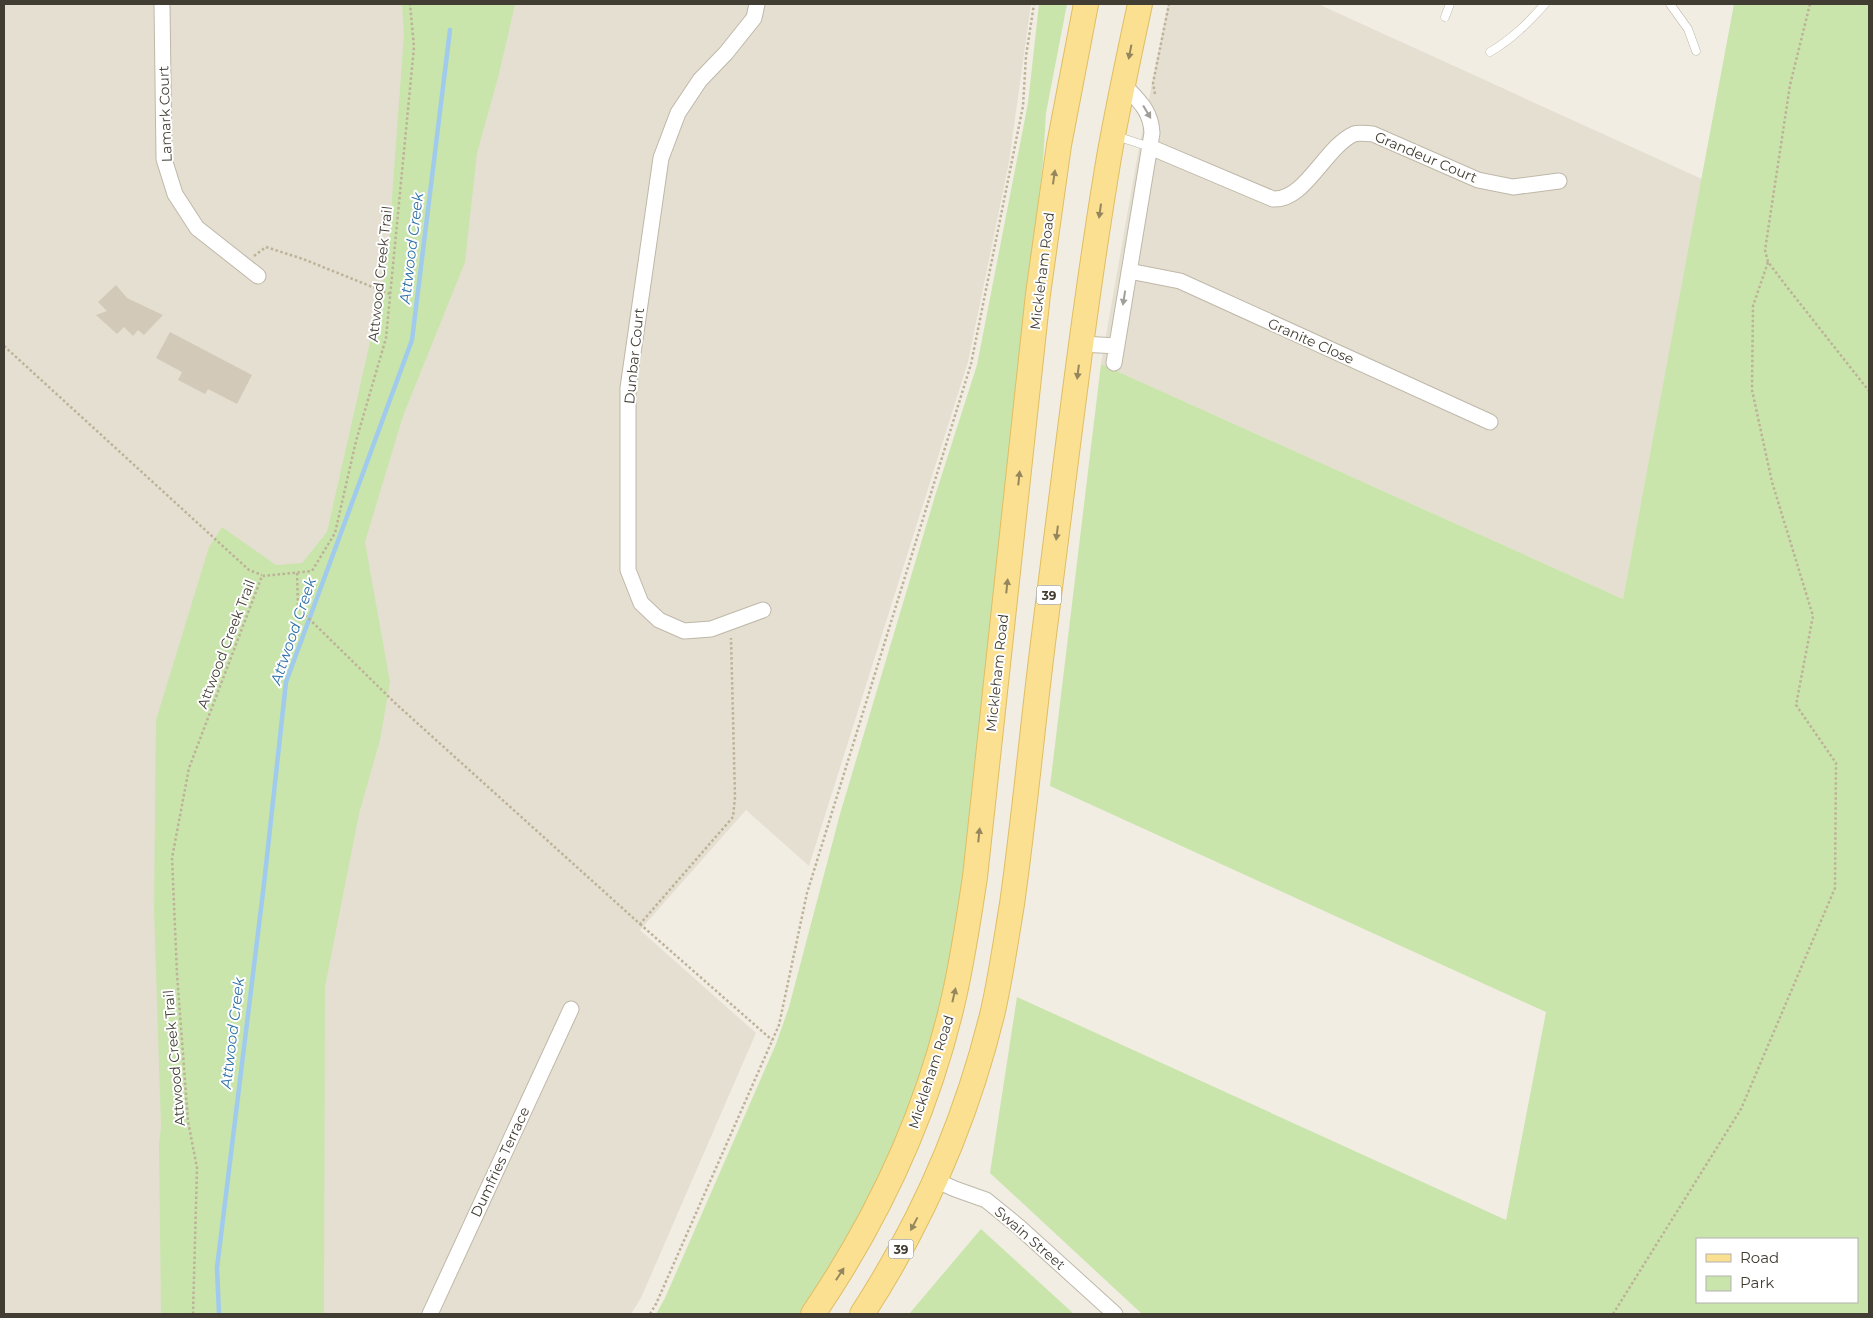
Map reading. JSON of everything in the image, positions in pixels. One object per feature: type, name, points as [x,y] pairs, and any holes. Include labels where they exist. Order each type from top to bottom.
[{"type":"main road","name":"Mickleham Road","points":[[813,1314],[848,1262],[899,1163],[918,1117],[940,1051],[962,961],[975,877],[1038,294],[1059,145],[1086,4]]},
{"type":"main road","name":"39","points":[[862,1314],[898,1254],[950,1146],[981,1057],[1004,957],[1020,845],[1044,635],[1100,211],[1123,84],[1140,4]]},
{"type":"street","name":"Lamark Court","points":[[162,4],[164,159],[175,194],[197,228],[258,276]]},
{"type":"street","name":"Dunbar Court","points":[[758,4],[754,18],[726,53],[700,80],[678,113],[661,158],[628,388],[628,570],[641,603],[659,620],[684,631],[711,629],[763,610]]},
{"type":"street","points":[[1114,363],[1152,133],[1152,120],[1144,106],[1123,84]]},
{"type":"street","name":"Grandeur Court","points":[[1150,147],[1273,199],[1281,200],[1295,192],[1343,141],[1356,133],[1373,134],[1478,180],[1512,187],[1559,181]]},
{"type":"street","name":"Granite Close","points":[[1129,271],[1180,281],[1490,422]]},
{"type":"street","points":[[1082,344],[1117,346]]},
{"type":"street","name":"Dumfries Terrace","points":[[430,1314],[571,1009]]},
{"type":"street","name":"Swain Street","points":[[935,1180],[986,1200],[1018,1226],[1115,1314]]},
{"type":"lane","points":[[1445,17],[1450,4]]},
{"type":"lane","points":[[1490,52],[1509,40],[1545,4]]},
{"type":"lane","points":[[1670,4],[1688,29],[1696,51]]},
{"type":"lane","points":[[1113,136],[1150,147]]},
{"type":"path","name":"Attwood Creek Trail","points":[[193,1314],[197,1168],[188,1121],[179,1004],[172,858],[189,768],[262,576],[312,570],[335,532],[356,441],[386,338],[414,47],[410,4]]},
{"type":"path","points":[[650,1314],[779,1025],[807,892],[970,364],[1023,106],[1026,56],[1034,4]]},
{"type":"path","points":[[1157,98],[1153,91],[1153,83],[1169,4]]},
{"type":"path","points":[[1810,4],[1790,85],[1765,250],[1768,262],[1869,391]]},
{"type":"path","points":[[243,264],[266,247],[303,259],[390,294]]},
{"type":"path","points":[[1612,1314],[1741,1109],[1835,888],[1836,763],[1796,705],[1813,616],[1772,482],[1752,390],[1753,306],[1768,262]]},
{"type":"path","points":[[4,346],[249,570],[262,576]]},
{"type":"path","points":[[297,572],[298,608],[395,703],[772,1040]]},
{"type":"path","points":[[640,924],[733,817],[735,797],[730,622]]},
{"type":"shaded area","points":[[4,4],[1031,4],[1009,162],[968,362],[809,866],[746,810],[640,930],[756,1033],[641,1298],[631,1314],[4,1314]]},
{"type":"shaded area","points":[[1168,4],[1318,4],[1702,179],[1623,599],[1101,364],[1138,153]]},
{"type":"green space","points":[[402,4],[515,4],[499,74],[477,153],[465,262],[403,416],[365,542],[390,682],[380,740],[359,814],[325,987],[324,1314],[161,1314],[159,1144],[161,1127],[154,909],[156,720],[209,547],[222,527],[276,565],[302,563],[327,532],[380,298],[389,239],[404,34]]},
{"type":"green space","points":[[1039,4],[1067,4],[1046,113],[1043,162],[955,940],[938,1017],[920,1080],[893,1152],[854,1229],[799,1314],[656,1314],[665,1298],[776,1044],[789,1007],[840,814],[935,496],[977,365],[1028,103]]},
{"type":"green space","points":[[1734,4],[1869,4],[1869,1314],[1142,1314],[990,1173],[1017,997],[1506,1220],[1546,1012],[1050,786],[1101,364],[1623,599]]},
{"type":"green space","points":[[981,1229],[1074,1314],[909,1314]]},
{"type":"building","points":[[116,285],[127,298],[163,315],[144,335],[138,330],[133,336],[124,327],[117,334],[96,315],[107,311],[98,302]]},
{"type":"building","points":[[170,332],[252,375],[237,404],[208,389],[205,394],[178,380],[182,372],[156,358]]},
{"type":"waterway","name":"Attwood Creek","points":[[219,1314],[217,1268],[264,884],[286,682],[412,340],[450,30]]}]
